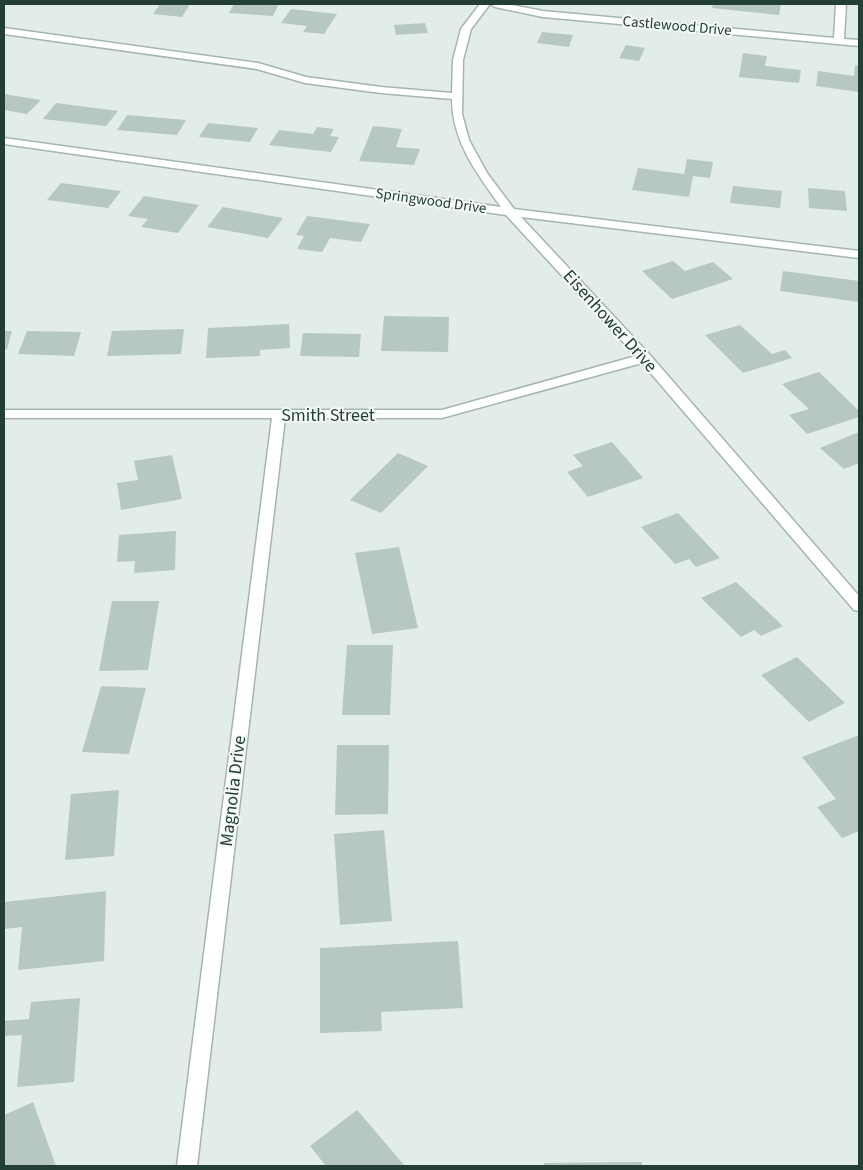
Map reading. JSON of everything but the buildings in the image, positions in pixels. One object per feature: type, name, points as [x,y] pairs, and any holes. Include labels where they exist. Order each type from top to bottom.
[{"type":"street","name":"Eisenhower Drive","points":[[485,4],[466,29],[458,60],[457,96],[457,114],[464,140],[482,173],[510,212],[645,358],[859,606]]},
{"type":"street","name":"Castlewood Drive","points":[[495,4],[543,14],[859,43]]},
{"type":"street","points":[[839,41],[841,4]]},
{"type":"street","points":[[4,31],[258,66],[305,80],[381,90],[457,96]]},
{"type":"street","name":"Springwood Drive","points":[[4,141],[510,212],[859,254]]},
{"type":"street","name":"Smith Street","points":[[4,414],[280,416],[442,414],[645,358]]},
{"type":"street","name":"Magnolia Drive","points":[[187,1166],[280,416]]}]
